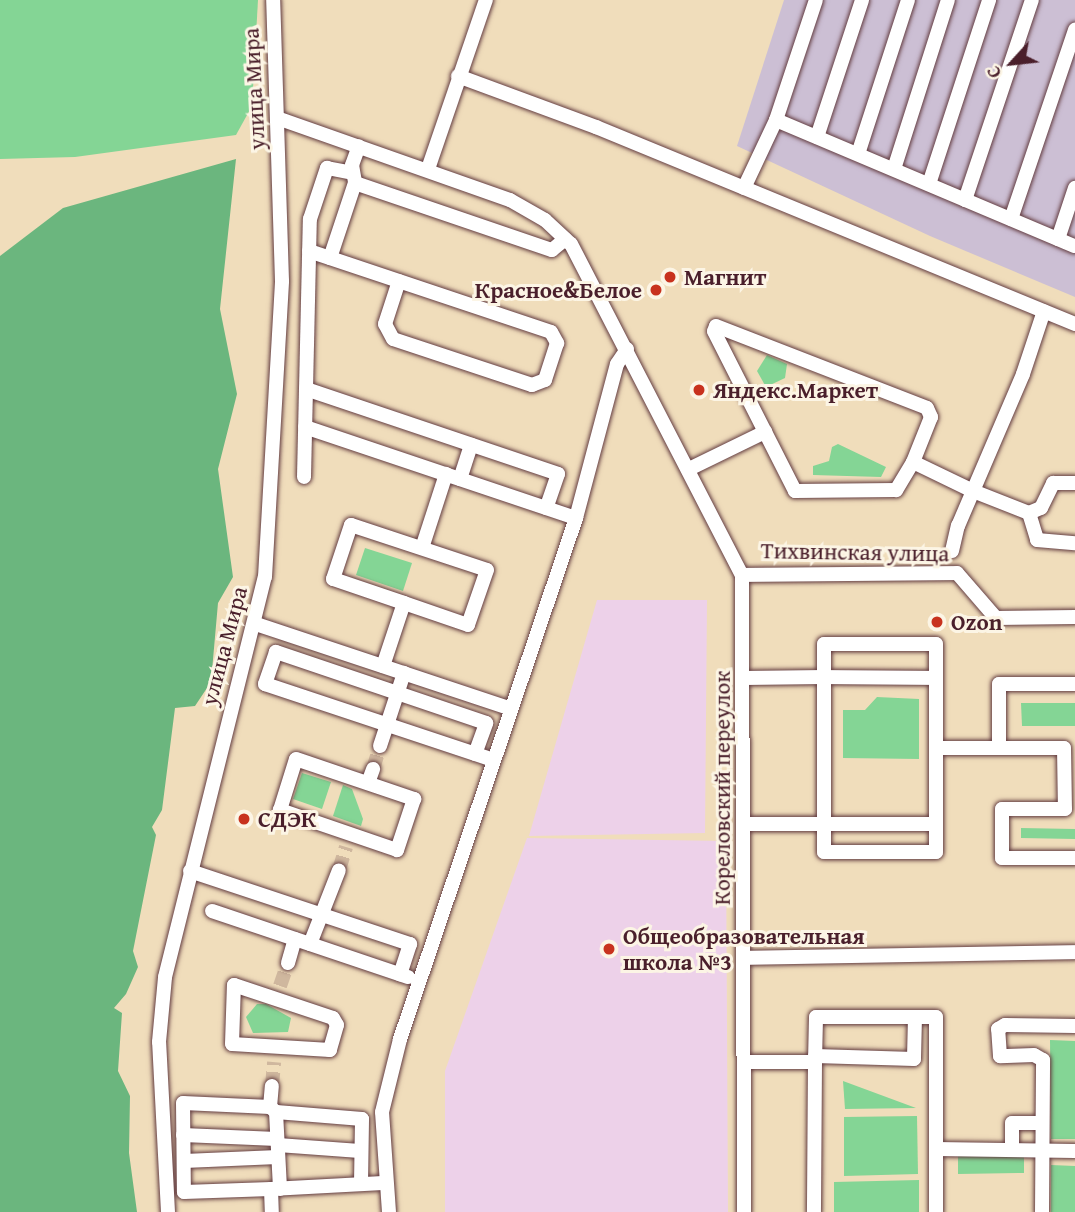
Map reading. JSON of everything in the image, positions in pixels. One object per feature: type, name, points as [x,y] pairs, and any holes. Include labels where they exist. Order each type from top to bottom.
[{"type":"street","name":"улица Мира","points":[[168,1212],[159,1042],[165,977],[233,696],[256,624],[265,578],[282,282],[280,119],[273,0]]},
{"type":"street","points":[[428,169],[486,0]]},
{"type":"street","points":[[744,188],[776,120],[816,0]]},
{"type":"street","points":[[817,137],[862,0]]},
{"type":"street","points":[[858,154],[908,0]]},
{"type":"street","points":[[894,169],[948,0]]},
{"type":"street","points":[[929,184],[989,0]]},
{"type":"street","points":[[965,200],[1032,0]]},
{"type":"street","points":[[1011,219],[1075,30]]},
{"type":"street","points":[[458,76],[744,188],[1075,324]]},
{"type":"street","points":[[280,119],[510,200],[545,220],[565,239],[627,349],[742,575]]},
{"type":"street","points":[[776,120],[1075,246]]},
{"type":"street","points":[[330,258],[354,178],[359,146]]},
{"type":"street","points":[[304,477],[310,219],[327,167],[552,250],[565,239]]},
{"type":"street","points":[[1058,239],[1075,188]]},
{"type":"street","points":[[309,251],[399,281],[551,332],[557,343],[545,380],[532,386],[393,339],[385,324],[399,281]]},
{"type":"street","points":[[952,551],[1044,311]]},
{"type":"street","points":[[716,326],[927,408],[931,417],[913,462],[896,490],[795,491],[714,331],[716,326]]},
{"type":"street","points":[[388,1212],[383,1183],[382,1112],[419,981],[576,518],[617,364],[627,349]]},
{"type":"street","points":[[306,389],[558,474],[546,508]]},
{"type":"street","points":[[305,427],[576,518]]},
{"type":"street","points":[[689,469],[765,432]]},
{"type":"street","points":[[422,548],[453,477],[471,445]]},
{"type":"street","points":[[913,462],[973,491],[1029,513],[1041,508],[1053,483],[1075,483]]},
{"type":"street","points":[[1029,513],[1037,540],[1075,543]]},
{"type":"street","points":[[352,525],[487,570],[468,625],[404,603],[333,579],[352,525]]},
{"type":"street","name":"Тихвинская улица","points":[[742,575],[957,573],[996,618],[1075,617]]},
{"type":"street","name":"Кореловский переулок","points":[[742,575],[744,1212]]},
{"type":"street","points":[[383,666],[404,603]]},
{"type":"street","points":[[256,624],[511,709]]},
{"type":"street","points":[[824,644],[936,644],[936,677],[936,852],[824,852],[824,644]]},
{"type":"street","points":[[475,754],[486,723],[276,652],[265,684],[387,725],[493,760]]},
{"type":"street","points":[[380,746],[404,673]]},
{"type":"street","points":[[744,678],[936,677]]},
{"type":"street","points":[[999,748],[999,684],[1075,684]]},
{"type":"street","points":[[936,748],[1070,748],[1065,809],[1002,809],[1002,858],[1075,858]]},
{"type":"street","points":[[296,759],[368,783],[414,799],[397,850],[349,841],[280,810],[296,759]]},
{"type":"street","points":[[368,783],[373,769]]},
{"type":"street","points":[[744,824],[936,824]]},
{"type":"street","points":[[310,944],[339,870]]},
{"type":"street","points":[[190,871],[410,944],[400,974]]},
{"type":"street","points":[[212,911],[419,981]]},
{"type":"street","points":[[288,963],[295,939]]},
{"type":"street","points":[[744,958],[1075,952]]},
{"type":"street","points":[[234,985],[278,992],[333,1018],[337,1025],[330,1050],[275,1055],[232,1044],[234,985]]},
{"type":"street","points":[[814,1212],[816,1017],[936,1017],[936,1212]]},
{"type":"street","points":[[744,1062],[914,1059],[915,1017]]},
{"type":"street","points":[[1042,1212],[1043,1060],[1034,1055],[1000,1056],[998,1029],[1005,1025],[1075,1026]]},
{"type":"street","points":[[272,1086],[278,1147],[272,1212]]},
{"type":"street","points":[[361,1184],[362,1119],[183,1103],[184,1192],[275,1189],[383,1183]]},
{"type":"street","points":[[1012,1150],[1012,1123],[1042,1123]]},
{"type":"street","points":[[163,1146],[360,1151]]},
{"type":"street","points":[[184,1148],[278,1147]]},
{"type":"street","points":[[936,1149],[1075,1151]]},
{"type":"shaded area","points":[[784,0],[1075,0],[1075,297],[930,236],[737,146]]},
{"type":"shaded area","points":[[597,600],[707,600],[705,833],[529,836]]},
{"type":"shaded area","points":[[527,838],[726,841],[728,1212],[445,1212],[445,1071]]},
{"type":"green space","points":[[0,0],[258,0],[252,106],[236,135],[75,157],[0,159]]},
{"type":"green space","points":[[236,159],[220,309],[237,394],[218,469],[233,577],[218,603],[211,682],[195,706],[175,708],[162,810],[152,827],[156,835],[133,951],[138,967],[126,994],[114,1008],[122,1013],[118,1071],[130,1096],[129,1153],[137,1212],[0,1212],[0,256],[63,208]]},
{"type":"green space","points":[[767,355],[787,364],[785,378],[766,387],[757,371]]},
{"type":"green space","points":[[838,444],[886,467],[881,477],[813,475],[813,466],[829,461],[832,447]]},
{"type":"green space","points":[[365,548],[412,563],[403,591],[356,575]]},
{"type":"green space","points":[[877,697],[919,699],[919,759],[843,758],[843,710],[865,710]]},
{"type":"green space","points":[[1021,703],[1075,703],[1075,726],[1022,726]]},
{"type":"green space","points":[[302,773],[331,782],[322,809],[293,799]]},
{"type":"green space","points":[[343,785],[352,789],[363,819],[361,826],[333,816]]},
{"type":"green space","points":[[1021,828],[1075,829],[1075,839],[1021,838]]},
{"type":"green space","points":[[257,1004],[266,1004],[291,1018],[288,1032],[253,1033],[246,1017]]},
{"type":"green space","points":[[1050,1040],[1075,1041],[1075,1139],[1051,1139]]},
{"type":"green space","points":[[843,1081],[916,1108],[845,1109]]},
{"type":"green space","points":[[917,1116],[918,1174],[844,1176],[844,1117]]},
{"type":"green space","points":[[1024,1154],[1024,1173],[958,1174],[958,1155]]},
{"type":"green space","points":[[1051,1165],[1075,1166],[1075,1212],[1051,1212]]},
{"type":"green space","points":[[919,1180],[919,1212],[834,1212],[834,1182]]},
{"type":"tunnel","points":[[373,769],[380,746]]},
{"type":"tunnel","points":[[339,870],[346,847]]},
{"type":"tunnel","points":[[280,986],[288,963]]},
{"type":"tunnel","points":[[272,1086],[274,1062]]},
{"type":"place","name":"Магнит","points":[[670,277]]},
{"type":"place","name":"Красное&Белое","points":[[656,290]]},
{"type":"place","name":"Яндекс.Маркет","points":[[699,390]]},
{"type":"place","name":"Ozon","points":[[937,622]]},
{"type":"place","name":"СДЭК","points":[[244,819]]},
{"type":"place","name":"Общеобразовательная школа №3","points":[[609,949]]}]
